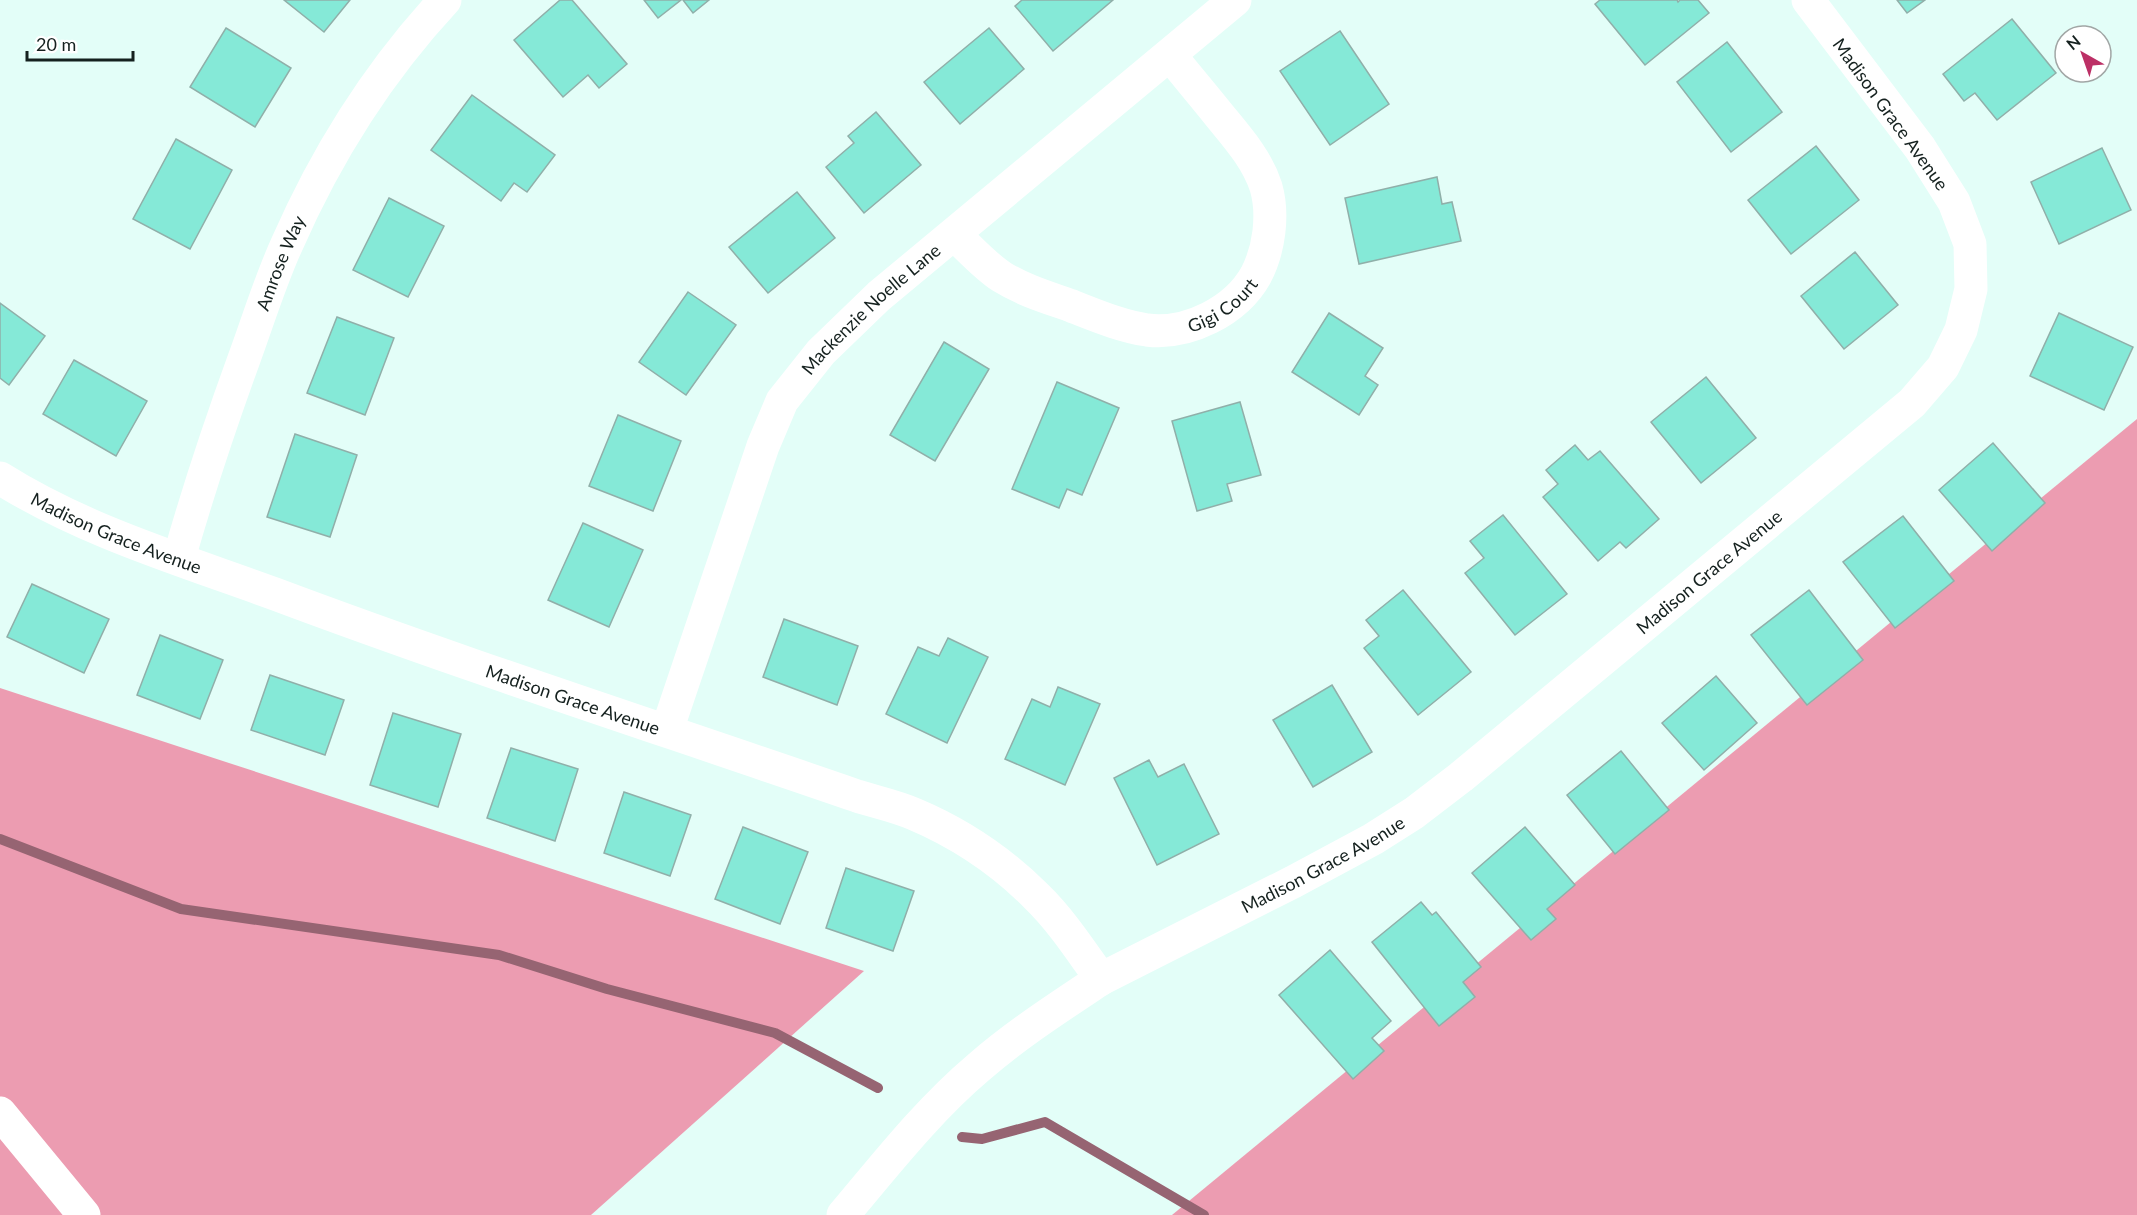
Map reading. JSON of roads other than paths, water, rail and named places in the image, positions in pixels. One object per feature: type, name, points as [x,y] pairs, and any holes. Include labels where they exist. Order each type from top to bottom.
[{"type":"street","name":"Amrose Way","points":[[179,558],[215,439],[296,224],[321,176],[375,86],[420,27],[445,0]]},
{"type":"street","name":"Mackenzie Noelle Lane","points":[[667,730],[763,446],[782,401],[820,352],[879,296],[955,235],[1234,0]]},
{"type":"street","name":"Madison Grace Avenue","points":[[843,1215],[922,1122],[978,1067],[1031,1026],[1101,979],[1293,882],[1373,839],[1414,813],[1461,777],[1912,403],[1943,367],[1961,330],[1971,289],[1971,244],[1954,202],[1920,148],[1808,0]]},
{"type":"street","name":"Gigi Court","points":[[955,235],[986,264],[1017,286],[1123,325],[1150,330],[1190,325],[1212,316],[1232,303],[1251,284],[1268,241],[1269,206],[1266,187],[1245,146],[1170,55]]},
{"type":"street","name":"Madison Grace Avenue","points":[[0,478],[30,496],[92,525],[370,629],[912,813],[955,834],[993,858],[1036,896],[1101,979]]},
{"type":"street","points":[[0,1113],[84,1215]]},
{"type":"waterway","points":[[0,839],[181,909],[499,955],[607,989],[775,1033],[878,1088]]},
{"type":"waterway","points":[[962,1137],[982,1139],[1045,1122],[1204,1215]]}]
